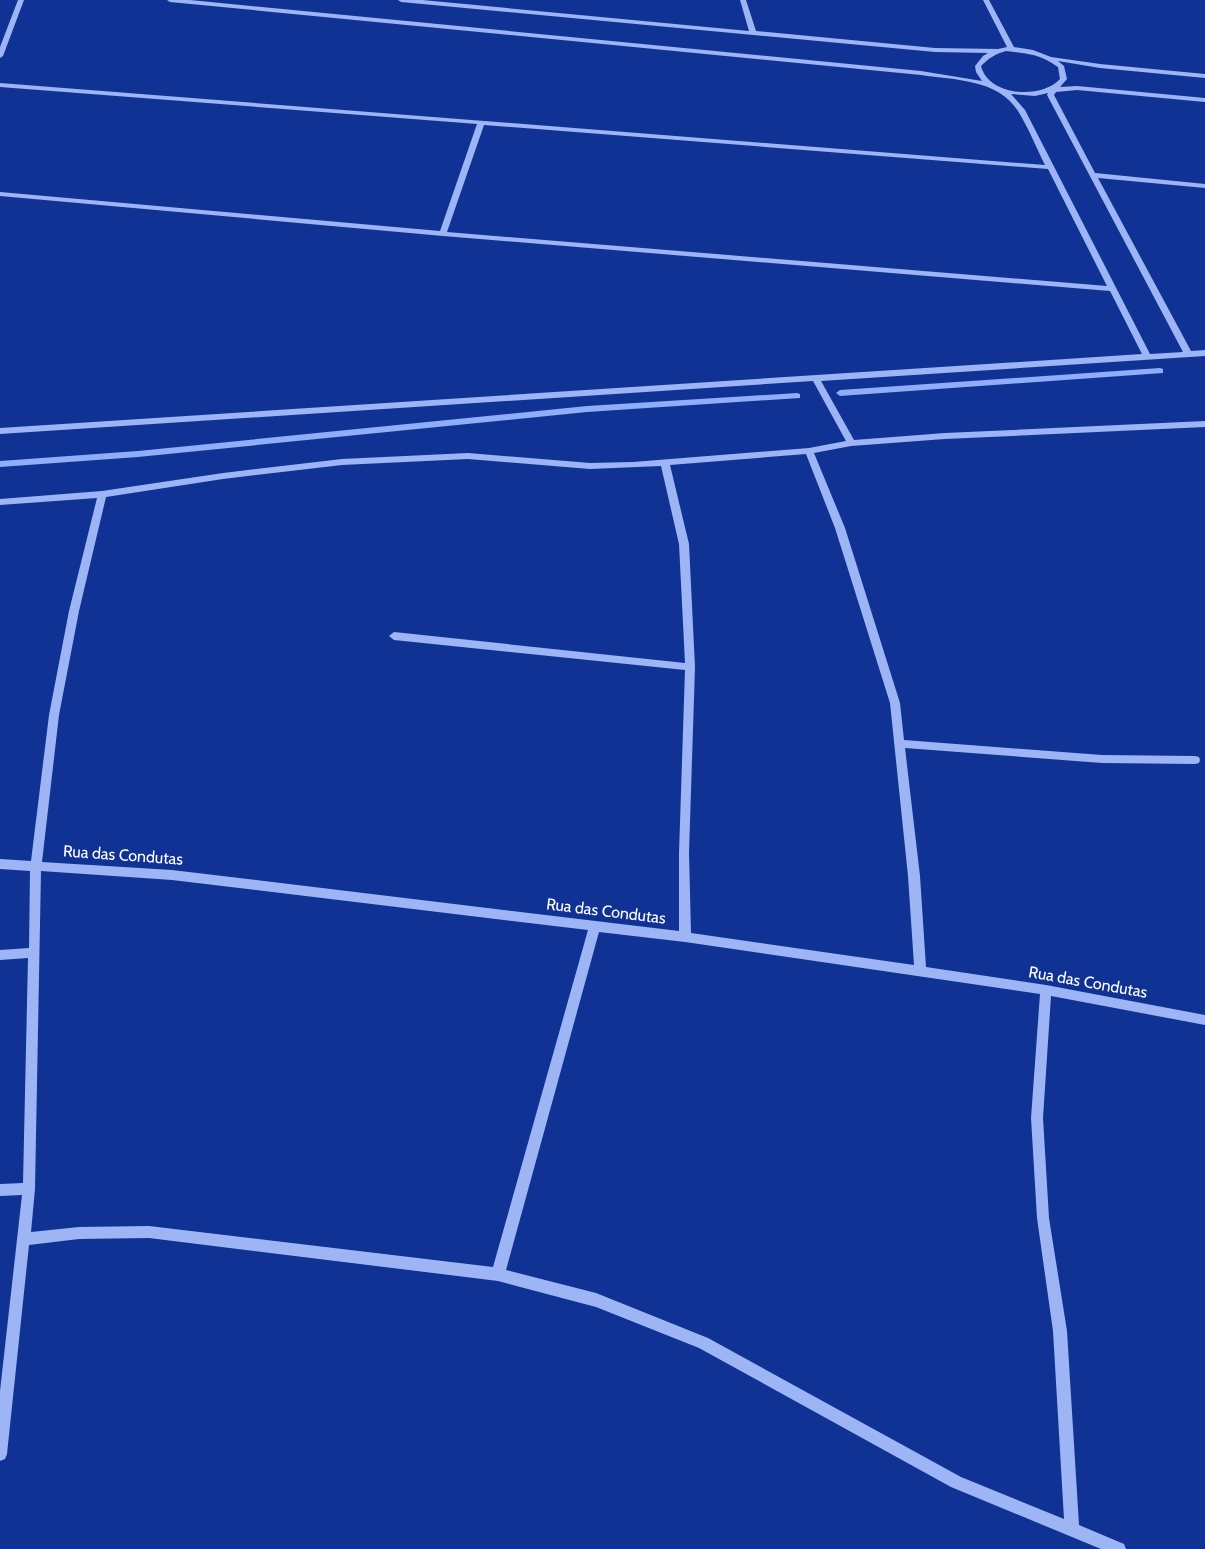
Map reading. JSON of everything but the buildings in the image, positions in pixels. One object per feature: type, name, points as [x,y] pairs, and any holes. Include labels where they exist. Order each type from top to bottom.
[{"type":"street","points":[[0,56],[21,0]]},
{"type":"street","points":[[170,0],[909,71],[967,79],[991,86],[1010,95],[1021,110],[1147,357]]},
{"type":"street","points":[[400,0],[935,50],[1012,50],[1101,66],[1205,76]]},
{"type":"street","points":[[506,0],[507,10]]},
{"type":"street","points":[[743,0],[753,33]]},
{"type":"street","points":[[986,0],[1012,50]]},
{"type":"street","points":[[991,86],[979,73],[978,66],[988,55],[998,51]]},
{"type":"street","points":[[1046,56],[1055,61],[1065,73],[1064,79],[1050,95],[1188,354]]},
{"type":"street","points":[[0,85],[1049,167]]},
{"type":"street","points":[[1001,90],[1034,94],[1077,88],[1205,100]]},
{"type":"street","points":[[442,234],[481,122]]},
{"type":"street","points":[[1092,175],[1205,186]]},
{"type":"street","points":[[0,194],[442,234],[1113,289]]},
{"type":"street","points":[[0,431],[817,381],[1205,353]]},
{"type":"street","points":[[817,381],[851,443]]},
{"type":"street","points":[[0,502],[102,494],[222,476],[342,462],[468,456],[590,466],[665,464],[808,451],[851,443],[945,436],[1205,424]]},
{"type":"street","points":[[808,451],[840,528],[895,704],[902,744],[920,971]]},
{"type":"street","points":[[665,464],[684,544],[690,667],[684,853],[685,937]]},
{"type":"street","points":[[0,1454],[29,1189],[36,866],[54,715],[74,611],[102,494]]},
{"type":"street","points":[[394,636],[690,667]]},
{"type":"street","points":[[902,744],[1102,759],[1196,760]]},
{"type":"street","name":"Rua das Condutas","points":[[0,864],[172,875],[685,937],[1046,990],[1205,1020]]},
{"type":"street","points":[[498,1274],[596,926]]},
{"type":"street","points":[[0,955],[34,953]]},
{"type":"street","points":[[1046,990],[1037,1118],[1043,1218],[1060,1331],[1072,1531]]},
{"type":"street","points":[[0,1190],[29,1189]]},
{"type":"street","points":[[23,1239],[79,1233],[148,1232],[498,1274],[596,1300],[702,1343],[956,1482],[1119,1549]]},
{"type":"waterway","points":[[840,393],[1160,371]]},
{"type":"waterway","points":[[0,464],[138,454],[587,409],[797,396]]}]
